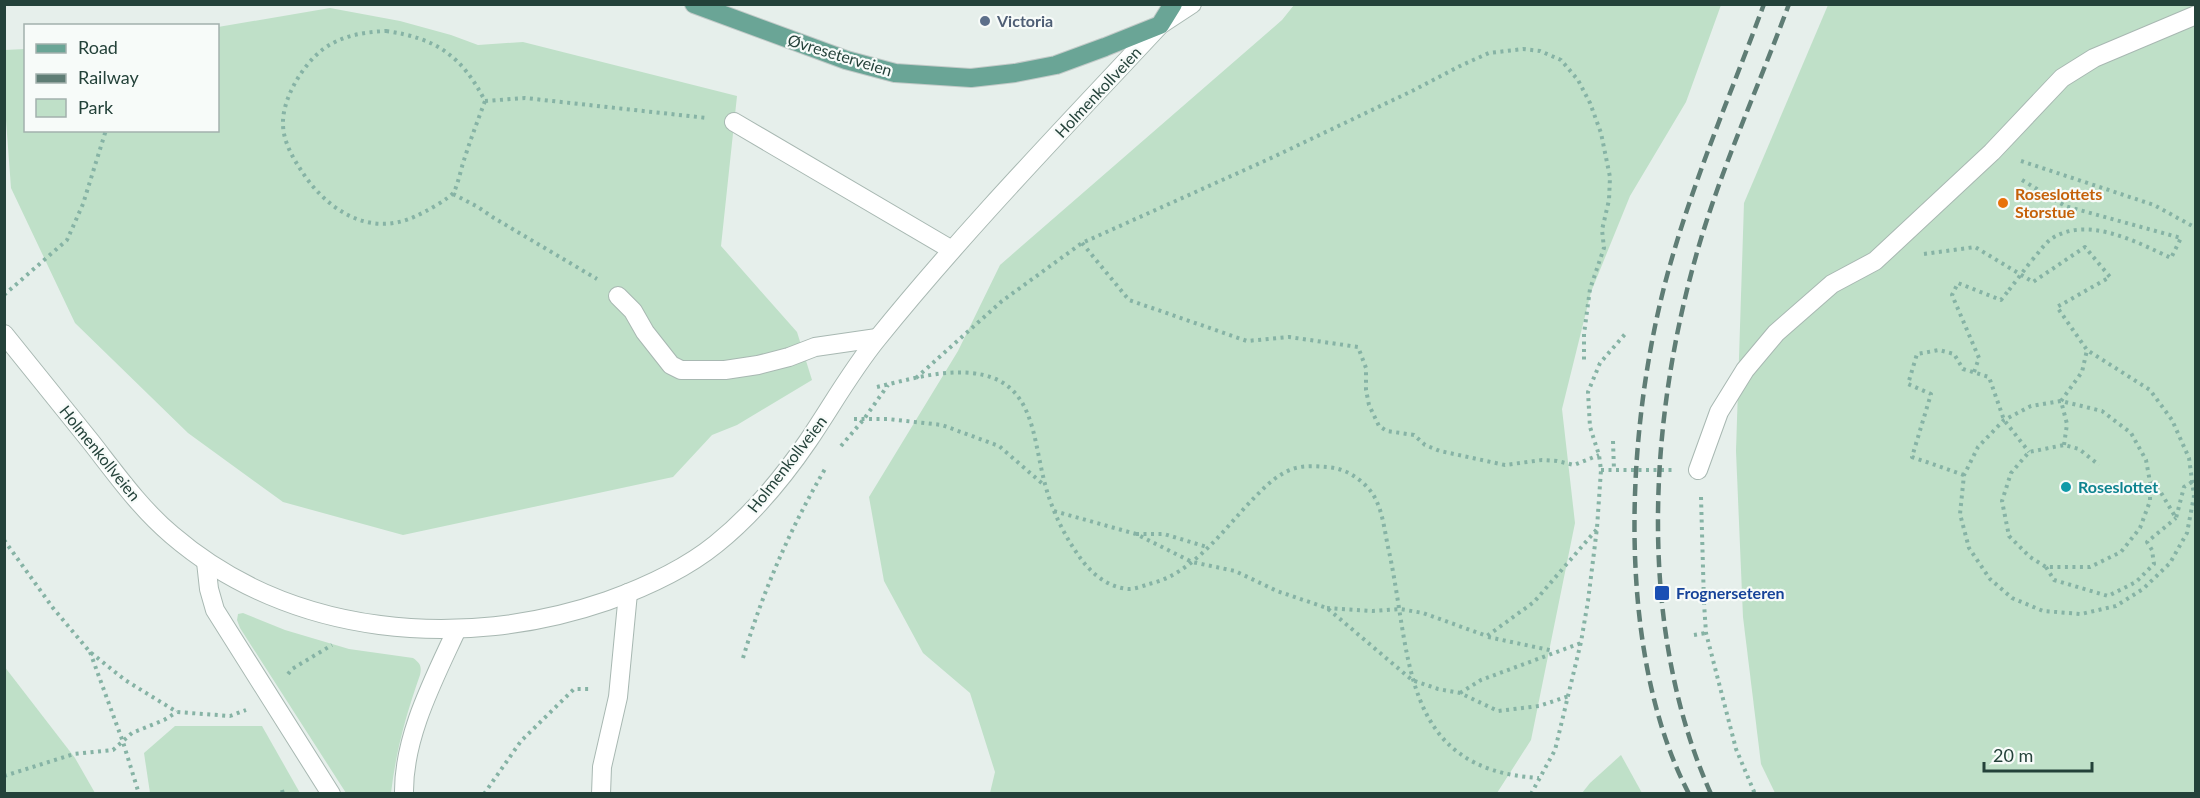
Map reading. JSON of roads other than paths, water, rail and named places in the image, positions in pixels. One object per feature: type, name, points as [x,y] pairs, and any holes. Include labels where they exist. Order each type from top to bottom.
[{"type":"main road","name":"Øvreseterveien","points":[[694,4],[846,60],[895,73],[931,77],[971,78],[1056,65],[1160,25]]},
{"type":"main road","points":[[1160,25],[1173,4]]},
{"type":"street","name":"Øvreseterveien","points":[[1160,25],[1192,4]]},
{"type":"street","points":[[1698,470],[1719,412],[1745,370],[1776,333],[1832,284],[1875,261],[1992,152],[2062,78],[2094,58],[2196,15]]},
{"type":"street","name":"Holmenkollveien","points":[[4,334],[143,508],[206,562],[239,583],[271,597],[327,616],[361,624],[457,629],[498,626],[558,616],[628,593],[675,572],[735,528],[763,500],[807,443],[877,338],[922,283],[1160,25]]},
{"type":"street","points":[[734,122],[952,250]]},
{"type":"street","points":[[618,296],[633,311],[658,351],[671,365],[681,370],[725,370],[758,366],[815,347],[877,338]]},
{"type":"street","points":[[206,562],[209,589],[215,610],[332,794]]},
{"type":"street","points":[[601,794],[602,766],[619,688],[628,593]]},
{"type":"street","points":[[404,794],[410,749],[423,702],[457,629]]},
{"type":"railway","points":[[1689,794],[1665,736],[1648,671],[1638,603],[1634,532],[1637,462],[1644,392],[1655,326],[1670,265],[1702,166],[1764,4]]},
{"type":"railway","points":[[1711,794],[1686,728],[1670,658],[1660,586],[1658,513],[1662,440],[1671,367],[1685,297],[1704,229],[1723,172],[1789,4]]},
{"type":"place","name":"Victoria","points":[[985,21]]},
{"type":"place","name":"Roseslottets Storstue","points":[[2003,203]]},
{"type":"place","name":"Roseslottet","points":[[2066,487]]},
{"type":"place","name":"Frognerseteren","points":[[1662,593]]}]
